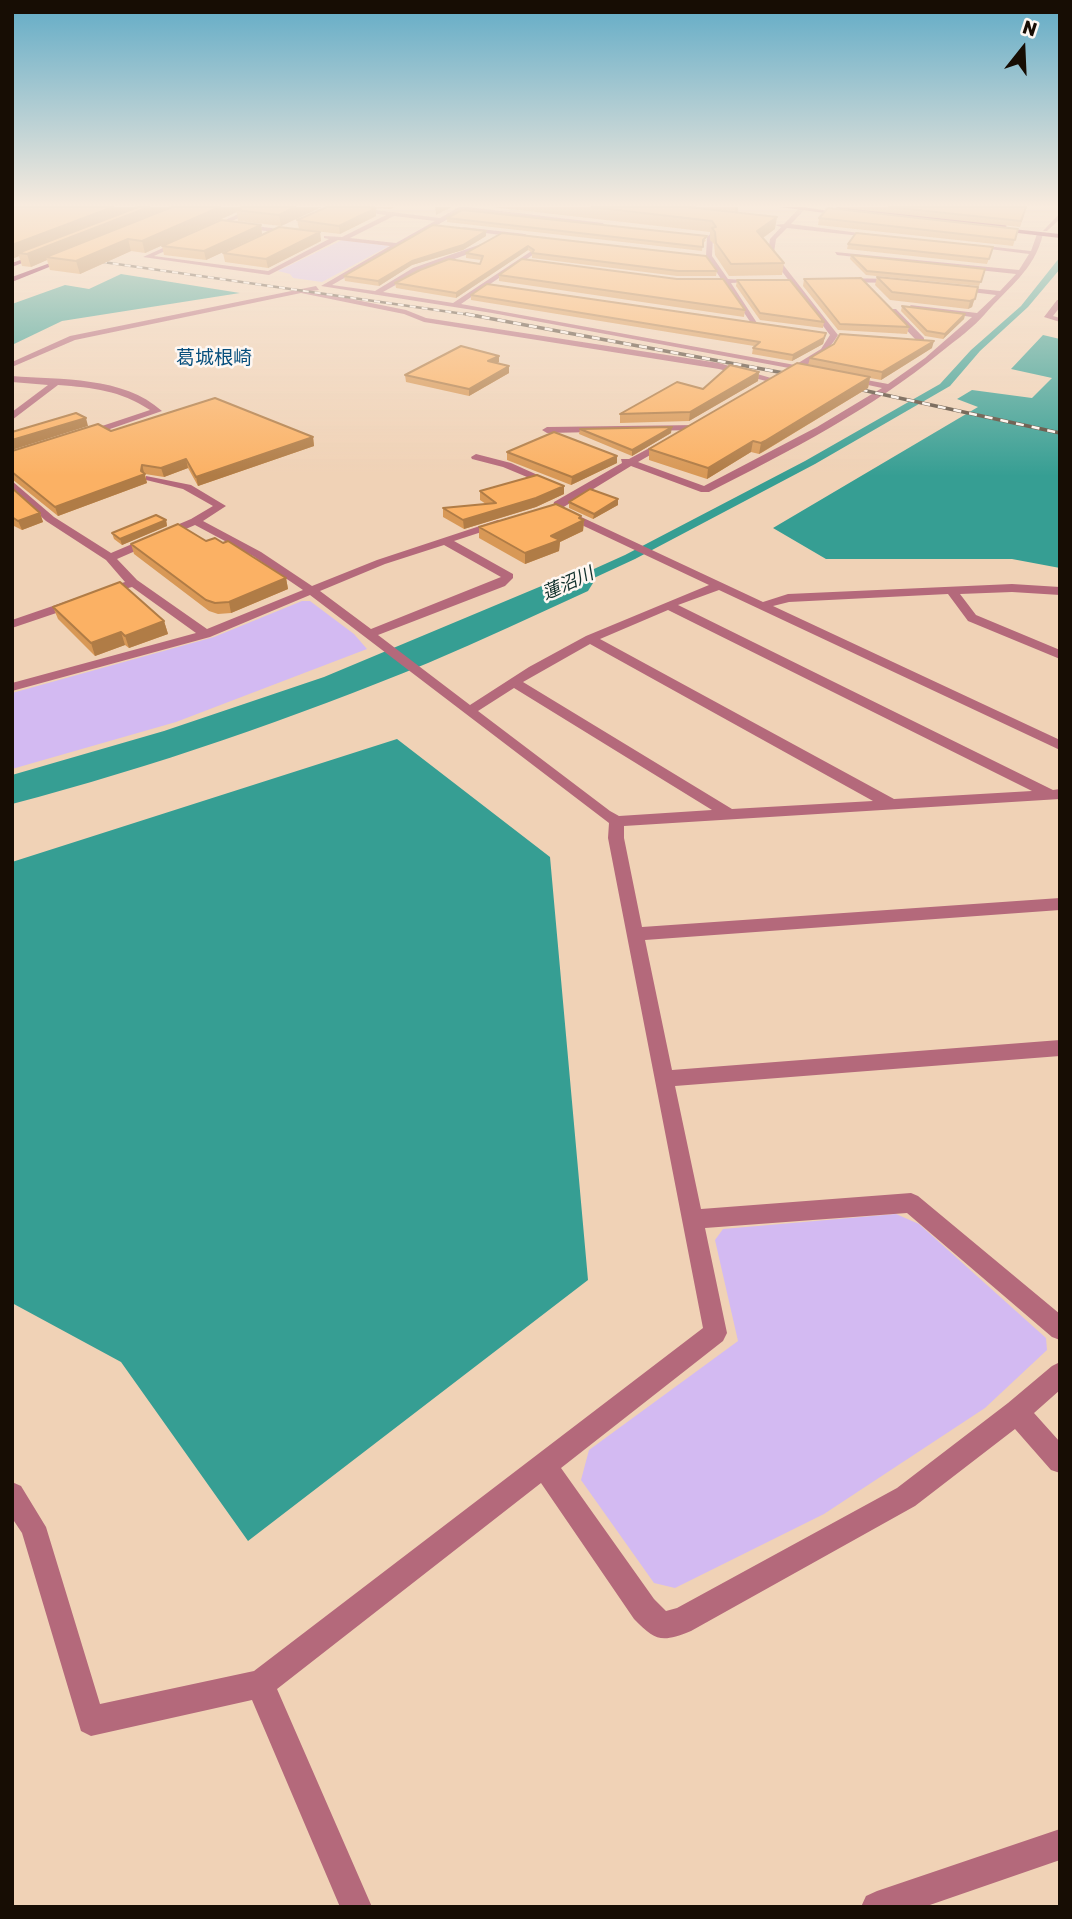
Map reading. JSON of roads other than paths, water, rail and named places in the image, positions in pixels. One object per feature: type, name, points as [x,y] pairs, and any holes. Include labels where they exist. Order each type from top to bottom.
[{"type":"street","points":[[12,366],[48,347],[85,335],[281,297]]},
{"type":"street","points":[[327,297],[407,312],[424,320],[707,364],[774,380]]},
{"type":"street","points":[[400,297],[811,370]]},
{"type":"street","points":[[454,305],[466,297]]},
{"type":"street","points":[[737,297],[756,324]]},
{"type":"street","points":[[805,297],[839,336]]},
{"type":"street","points":[[620,458],[705,490],[790,446],[892,387],[948,345],[999,297]]},
{"type":"street","points":[[1060,302],[1048,317],[1060,320]]},
{"type":"street","points":[[921,340],[885,304],[980,316]]},
{"type":"street","points":[[743,322],[769,326]]},
{"type":"street","points":[[821,333],[839,336]]},
{"type":"street","points":[[763,387],[824,351],[839,336]]},
{"type":"street","points":[[908,340],[948,345]]},
{"type":"street","points":[[838,376],[892,387]]},
{"type":"street","points":[[12,379],[98,386],[134,395],[157,411],[78,437]]},
{"type":"street","points":[[12,417],[57,382]]},
{"type":"street","points":[[556,509],[558,504],[576,493],[705,420]]},
{"type":"street","points":[[571,439],[547,430],[694,427]]},
{"type":"street","points":[[476,457],[507,465],[576,493]]},
{"type":"street","points":[[110,558],[195,521],[221,506],[187,486],[150,478]]},
{"type":"street","points":[[12,484],[50,519],[110,558],[133,583],[206,634]]},
{"type":"street","points":[[542,512],[556,509],[1060,746]]},
{"type":"street","points":[[12,687],[206,634],[381,562],[518,518]]},
{"type":"street","points":[[195,521],[257,554],[312,591],[605,815],[617,821],[1055,794]]},
{"type":"street","points":[[369,634],[501,583],[509,576],[445,541]]},
{"type":"street","points":[[12,624],[133,583]]},
{"type":"street","points":[[469,711],[590,639],[718,586]]},
{"type":"street","points":[[761,606],[788,598],[1012,588],[1060,591]]},
{"type":"street","points":[[952,590],[972,618],[1060,655]]},
{"type":"street","points":[[668,605],[1055,794]]},
{"type":"street","points":[[590,639],[891,804]]},
{"type":"street","points":[[515,683],[729,814]]},
{"type":"street","points":[[12,1495],[33,1527],[91,1721],[260,1684],[715,1333],[616,838],[617,821]]},
{"type":"street","points":[[637,934],[1060,904]]},
{"type":"street","points":[[664,1079],[1060,1048]]},
{"type":"street","points":[[693,1219],[911,1203],[1060,1329]]},
{"type":"street","points":[[543,1464],[644,1609],[661,1626],[681,1621],[906,1497],[1017,1412],[1060,1374]]},
{"type":"street","points":[[1017,1412],[1060,1461]]},
{"type":"street","points":[[260,1684],[356,1907]]},
{"type":"street","points":[[877,1907],[1060,1844]]},
{"type":"water","points":[[33,297],[217,297],[62,321],[12,345],[12,304]]},
{"type":"water","points":[[1029,297],[1037,297],[980,351],[950,386],[815,464],[635,559],[514,615],[505,609],[625,555],[805,461],[940,384],[971,350]]},
{"type":"water","points":[[1043,335],[1060,339],[1060,568],[1012,559],[826,559],[773,528],[978,407],[957,399],[972,390],[1032,398],[1052,378],[1011,369]]},
{"type":"water","points":[[397,739],[550,857],[588,1280],[248,1541],[121,1362],[12,1303],[12,862]]},
{"type":"waterway","name":"蓮沼川","points":[[12,790],[179,740],[338,685],[418,653],[575,583]]},
{"type":"railway","points":[[343,297],[473,315]]},
{"type":"railway","points":[[466,314],[473,315]]},
{"type":"railway","points":[[473,315],[478,316]]},
{"type":"railway","points":[[473,315],[800,376]]},
{"type":"railway","points":[[844,386],[1060,433]]},
{"type":"district","name":"葛城根崎","points":[[214,359]]}]
